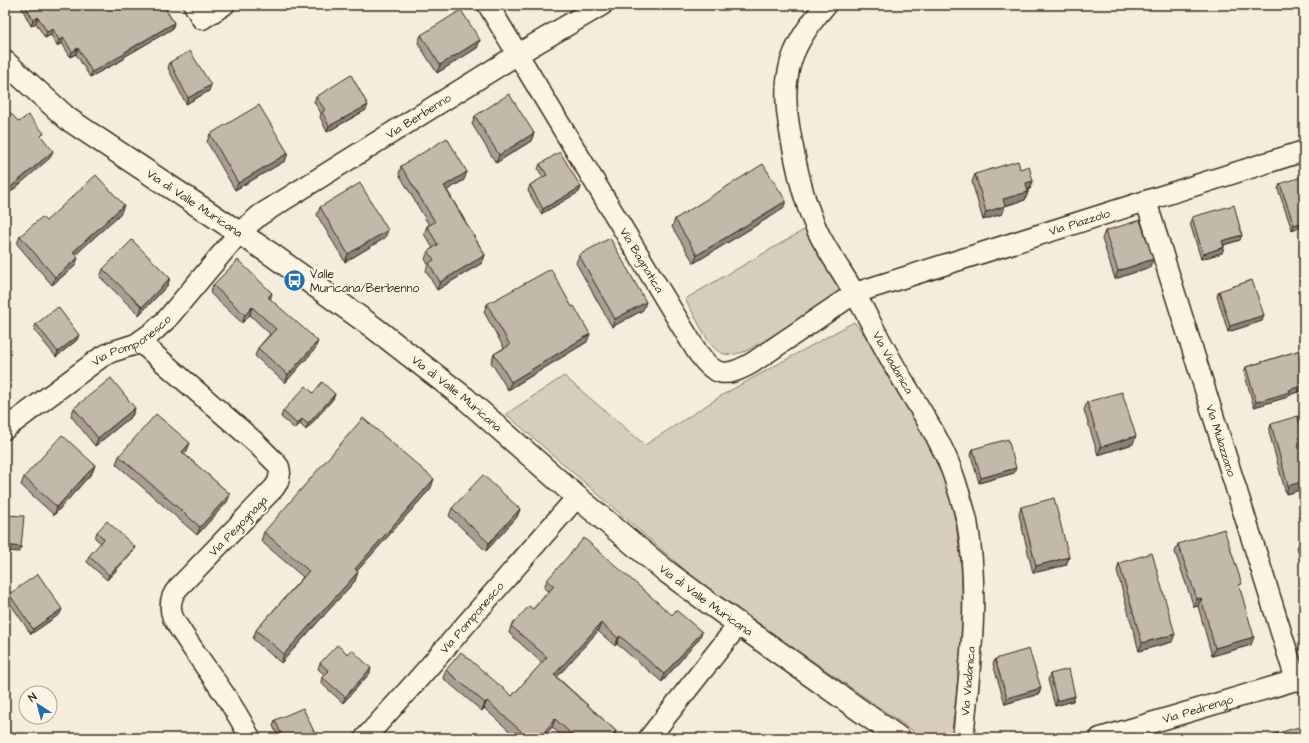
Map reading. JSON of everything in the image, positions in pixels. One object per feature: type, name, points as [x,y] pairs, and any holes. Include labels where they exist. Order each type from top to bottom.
[{"type":"street","points":[[194,5],[202,19],[224,5]]},
{"type":"street","name":"Via Bagnatica","points":[[488,5],[692,343],[702,359],[711,369],[719,373],[727,373],[744,368],[762,358],[855,293]]},
{"type":"street","name":"Via Berbenno","points":[[239,233],[260,215],[518,54],[602,5]]},
{"type":"street","name":"Via Viadanica","points":[[826,5],[811,23],[796,48],[792,59],[788,81],[786,115],[799,180],[821,237],[855,293],[893,364],[926,419],[945,455],[954,477],[967,521],[973,578],[970,665],[963,738]]},
{"type":"street","name":"Via di Valle Muricana","points":[[5,62],[68,119],[271,254],[373,327],[459,394],[577,497],[667,572],[899,738]]},
{"type":"street","name":"Via Piazzolo","points":[[855,293],[1304,151]]},
{"type":"street","name":"Via Mulazzano","points":[[1146,201],[1301,677]]},
{"type":"street","name":"Via Pomponesco","points":[[5,429],[100,358],[111,352],[140,342],[167,319],[239,233]]},
{"type":"street","name":"Via Pegognaga","points":[[140,342],[255,442],[275,462],[280,470],[280,477],[274,488],[178,588],[171,602],[170,610],[173,618],[225,695],[250,738]]},
{"type":"street","name":"Via Pomponesco","points":[[365,738],[420,678],[577,497]]},
{"type":"street","points":[[649,738],[738,624]]},
{"type":"street","name":"Via Pedrengo","points":[[1100,738],[1301,677]]},
{"type":"shaded area","points":[[809,227],[845,295],[746,351],[737,354],[724,354],[719,352],[706,337],[685,299]]},
{"type":"shaded area","points":[[854,322],[869,340],[930,445],[946,486],[955,521],[960,557],[962,629],[951,738],[923,738],[695,579],[506,414],[564,376],[645,445],[724,394]]},
{"type":"building","points":[[25,5],[163,5],[174,23],[92,72],[78,48],[72,52],[64,38],[59,40],[53,29],[47,32],[38,17],[33,20]]},
{"type":"building","points":[[461,10],[480,40],[440,65],[421,35]]},
{"type":"building","points":[[190,51],[211,85],[188,98],[170,62]]},
{"type":"building","points":[[351,75],[368,105],[329,126],[322,112],[325,110],[316,97]]},
{"type":"building","points":[[509,94],[534,133],[499,155],[475,116]]},
{"type":"building","points":[[259,105],[288,153],[238,183],[210,134]]},
{"type":"building","points":[[5,107],[19,122],[28,115],[44,133],[41,136],[53,151],[5,192]]},
{"type":"building","points":[[447,138],[467,172],[444,186],[485,255],[440,282],[429,263],[434,260],[428,251],[438,245],[427,226],[435,222],[401,166]]},
{"type":"building","points":[[560,152],[581,187],[543,209],[530,185],[547,175],[540,164]]},
{"type":"building","points":[[1018,161],[1020,169],[1029,166],[1033,181],[1026,183],[1028,192],[1003,199],[1005,206],[986,212],[975,174]]},
{"type":"building","points":[[763,164],[786,201],[697,255],[675,219]]},
{"type":"building","points":[[96,175],[124,205],[73,252],[78,258],[55,277],[20,236],[42,217],[46,221]]},
{"type":"building","points":[[1304,176],[1304,222],[1294,225],[1280,184]]},
{"type":"building","points":[[360,183],[388,230],[348,254],[320,207]]},
{"type":"building","points":[[1234,205],[1242,235],[1222,241],[1224,247],[1203,254],[1192,217]]},
{"type":"building","points":[[1140,220],[1153,259],[1118,271],[1105,231]]},
{"type":"building","points":[[610,238],[646,302],[615,319],[579,255]]},
{"type":"building","points":[[132,240],[170,278],[142,307],[103,269]]},
{"type":"building","points":[[238,260],[272,293],[268,297],[318,341],[288,375],[258,348],[276,329],[252,307],[245,315],[213,285]]},
{"type":"building","points":[[551,269],[572,307],[574,306],[590,334],[511,382],[494,354],[510,345],[487,304]]},
{"type":"building","points":[[1252,280],[1264,315],[1230,326],[1219,291]]},
{"type":"building","points":[[58,307],[79,335],[58,352],[36,324]]},
{"type":"building","points":[[1304,349],[1304,385],[1289,390],[1290,392],[1256,402],[1246,367]]},
{"type":"building","points":[[111,378],[135,408],[98,438],[74,408]]},
{"type":"building","points":[[322,382],[335,394],[308,424],[302,419],[297,424],[283,411],[306,386],[313,393]]},
{"type":"building","points":[[1122,392],[1136,436],[1101,447],[1087,402]]},
{"type":"building","points":[[156,414],[190,443],[182,452],[230,494],[200,527],[119,456]]},
{"type":"building","points":[[1298,416],[1299,422],[1304,420],[1304,481],[1288,486],[1271,424]]},
{"type":"building","points":[[363,418],[434,479],[355,569],[358,572],[284,654],[256,630],[309,571],[264,532]]},
{"type":"building","points":[[62,435],[95,465],[57,507],[24,477]]},
{"type":"building","points":[[1008,439],[1016,468],[981,478],[973,449]]},
{"type":"building","points":[[483,475],[520,509],[489,543],[452,508]]},
{"type":"building","points":[[1054,498],[1069,557],[1036,566],[1021,507]]},
{"type":"building","points":[[5,515],[24,516],[21,547],[5,545]]},
{"type":"building","points":[[107,521],[135,547],[109,575],[89,556],[104,539],[97,532]]},
{"type":"building","points":[[1224,529],[1242,584],[1239,585],[1254,637],[1215,648],[1201,598],[1197,599],[1178,544]]},
{"type":"building","points":[[584,538],[672,615],[676,610],[702,632],[664,674],[620,636],[618,638],[601,623],[554,675],[616,731],[610,738],[576,738],[555,719],[539,738],[522,738],[518,734],[521,731],[487,701],[485,703],[446,670],[461,652],[512,696],[547,657],[511,626],[529,606],[533,609],[554,586],[547,580]]},
{"type":"building","points":[[1304,538],[1304,554],[1300,540]]},
{"type":"building","points":[[1152,553],[1175,634],[1142,643],[1119,563]]},
{"type":"building","points":[[38,574],[62,609],[33,629],[9,594]]},
{"type":"building","points":[[337,645],[348,654],[352,650],[371,668],[345,697],[322,677],[329,671],[320,663]]},
{"type":"building","points":[[1029,649],[1041,688],[1007,698],[995,659]]},
{"type":"building","points":[[1069,669],[1075,696],[1057,701],[1050,674]]},
{"type":"building","points":[[303,708],[317,738],[283,738],[275,720]]},
{"type":"building","points":[[1299,727],[1303,738],[1261,738]]},
{"type":"place","name":"Valle Muricana/Berbenno","points":[[295,281]]}]
